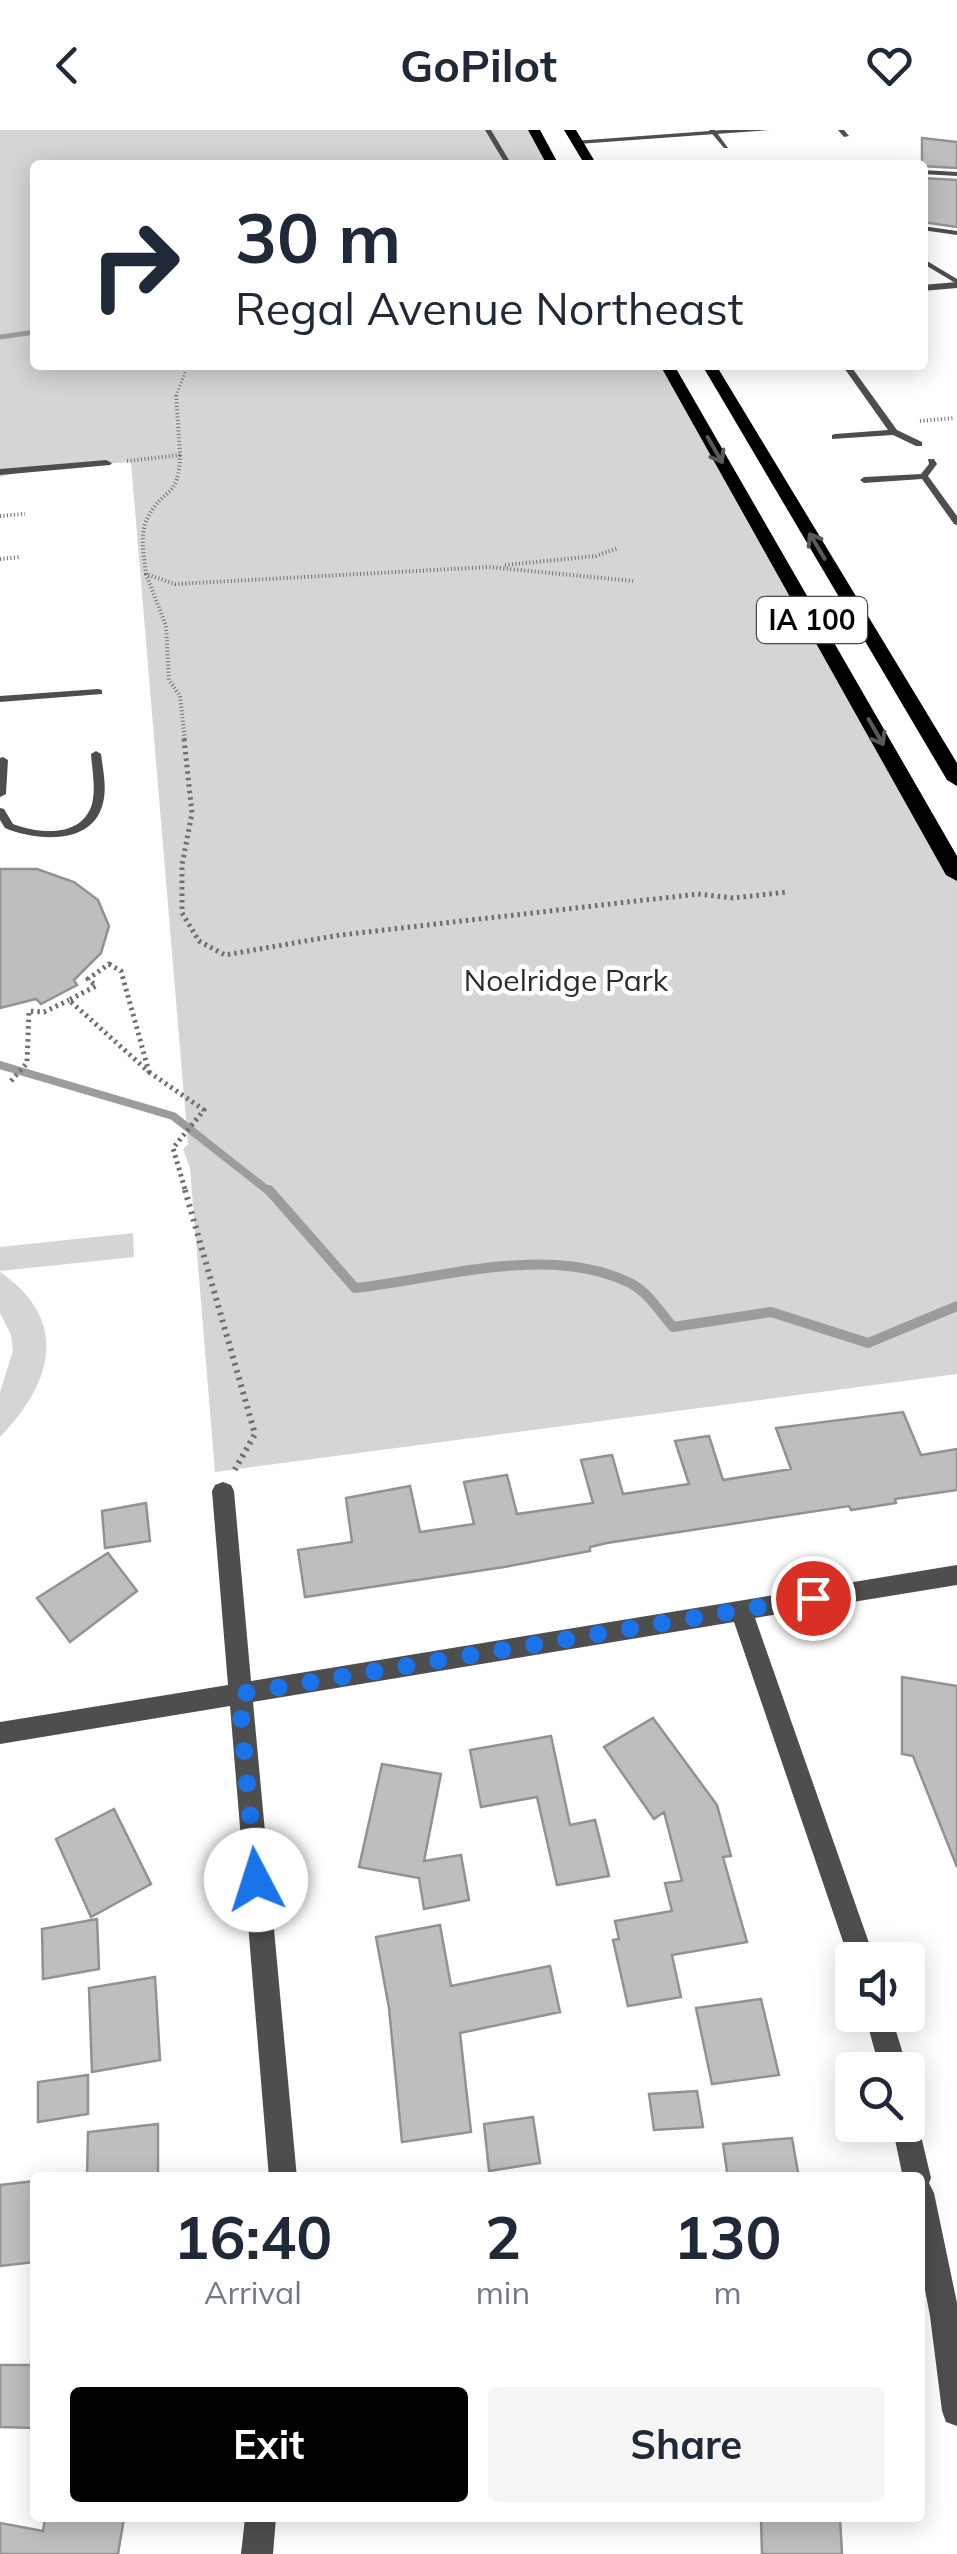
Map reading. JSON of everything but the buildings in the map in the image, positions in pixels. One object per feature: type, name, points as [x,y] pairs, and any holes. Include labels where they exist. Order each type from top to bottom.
[{"type":"highway","points":[[534,130],[551,160]]},
{"type":"highway","points":[[574,136],[588,160]]},
{"type":"highway","name":"IA 100","points":[[670,370],[957,875]]},
{"type":"highway","name":"IA 100","points":[[711,370],[957,780]]},
{"type":"street","points":[[574,136],[766,130]]},
{"type":"street","points":[[928,287],[957,284]]},
{"type":"street","points":[[0,472],[106,463]]},
{"type":"street","points":[[223,1491],[281,2172]]},
{"type":"street","points":[[0,1733],[957,1575]]},
{"type":"street","points":[[741,1610],[856,1942]]},
{"type":"street","points":[[910,2142],[916,2172]]},
{"type":"street","points":[[925,2218],[945,2316],[957,2411]]},
{"type":"street","points":[[258,2554],[262,2522]]},
{"type":"lane","points":[[488,130],[506,160]]},
{"type":"lane","points":[[713,132],[726,147]]},
{"type":"lane","points":[[928,172],[957,174]]},
{"type":"lane","points":[[928,229],[957,233]]},
{"type":"lane","points":[[928,264],[957,284]]},
{"type":"lane","points":[[850,370],[894,432],[919,444]]},
{"type":"lane","points":[[835,437],[894,432]]},
{"type":"lane","points":[[864,480],[924,476],[934,464],[931,461]]},
{"type":"lane","points":[[924,476],[957,522]]},
{"type":"lane","points":[[0,699],[98,692]]},
{"type":"lane","points":[[0,812],[9,826],[24,833],[67,832],[84,823],[95,810],[98,796],[96,754]]},
{"type":"lane","points":[[0,794],[3,760]]},
{"type":"path","points":[[184,370],[176,394],[181,481],[172,496],[148,516],[144,531],[146,574],[166,626],[169,680],[180,696],[192,813],[182,865],[182,913],[199,941],[225,955],[340,935],[698,894],[733,898],[788,892]]},
{"type":"path","points":[[106,463],[180,454]]},
{"type":"path","points":[[0,516],[25,514]]},
{"type":"path","points":[[146,574],[197,585],[489,567],[596,556],[618,548]]},
{"type":"path","points":[[0,559],[21,558]]},
{"type":"path","points":[[489,567],[634,581]]},
{"type":"path","points":[[12,1081],[28,1062],[30,1011],[44,1012],[96,986],[88,979],[110,964],[121,971],[148,1072]]},
{"type":"path","points":[[69,1000],[148,1072],[204,1110],[174,1148],[256,1434],[223,1491]]},
{"type":"green space","name":"Noelridge Park","points":[[0,130],[534,130],[550,160],[30,160],[30,370],[670,370],[957,875],[957,1374],[215,1472],[190,1168],[183,1149],[188,1144],[131,462],[29,469],[0,477]]},
{"type":"green space","points":[[133,1233],[134,1257],[0,1271],[0,1247]]},
{"type":"green space","points":[[0,1272],[23,1291],[37,1311],[45,1332],[46,1353],[32,1395],[0,1437],[0,1392],[13,1351],[11,1335],[0,1313]]},
{"type":"waterway","points":[[0,337],[30,333]]},
{"type":"waterway","points":[[0,1065],[173,1116],[271,1193]]},
{"type":"waterway","points":[[269,1190],[355,1288],[494,1267],[564,1266],[598,1271],[630,1283],[648,1297],[673,1327],[771,1312],[868,1343],[957,1306]]},
{"type":"route","points":[[256,1880],[239,1694],[813,1598]]}]
